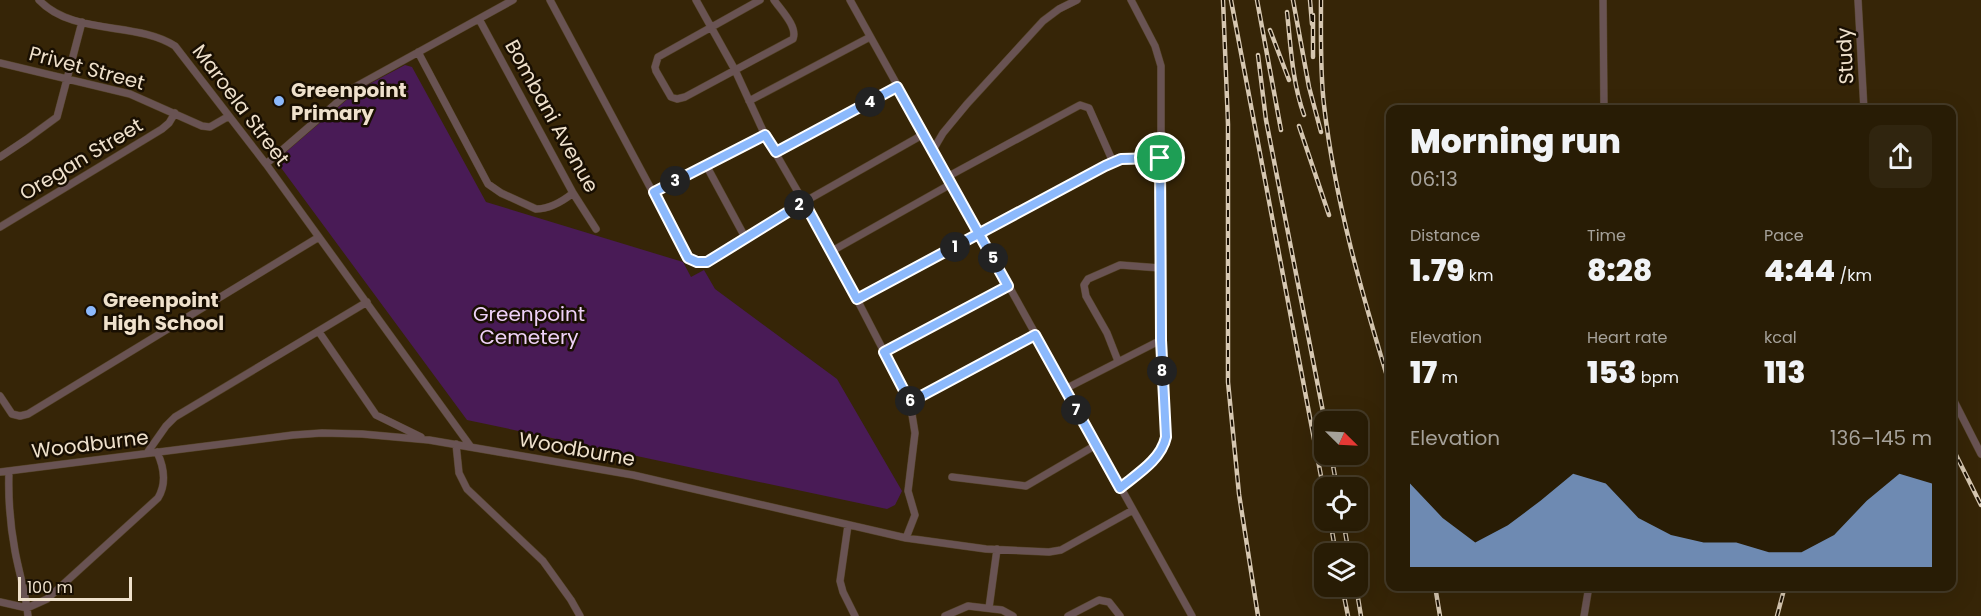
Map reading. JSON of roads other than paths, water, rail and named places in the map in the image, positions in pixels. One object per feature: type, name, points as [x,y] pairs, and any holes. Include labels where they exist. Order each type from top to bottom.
[{"type":"street","name":"Maroela Street","points":[[39,0],[58,15],[168,41],[175,46],[188,60],[320,237],[471,447]]},
{"type":"street","points":[[266,164],[355,87],[513,0]]},
{"type":"street","points":[[550,0],[688,258],[697,262],[707,262],[804,202],[924,134]]},
{"type":"street","points":[[696,0],[735,70],[765,135],[832,251],[910,402],[915,434],[908,491],[915,515],[906,538]]},
{"type":"street","points":[[760,0],[661,54],[656,62],[656,71],[671,97],[677,99],[685,97],[793,39],[794,28],[774,0]]},
{"type":"street","points":[[850,0],[1192,616]]},
{"type":"street","points":[[933,150],[943,133],[967,104],[1043,21],[1054,12],[1077,0]]},
{"type":"street","points":[[1120,488],[1154,459],[1164,444],[1166,424],[1161,340],[1161,66],[1159,56],[1131,0]]},
{"type":"street","points":[[1603,0],[1604,105]]},
{"type":"street","name":"Study","points":[[1858,0],[1864,105]]},
{"type":"street","name":"Bombani Avenue","points":[[479,19],[573,193],[596,229]]},
{"type":"street","points":[[0,157],[55,119],[82,22]]},
{"type":"street","points":[[749,101],[870,37]]},
{"type":"street","points":[[418,52],[488,184],[531,208],[539,210],[566,199],[573,193]]},
{"type":"street","name":"Privet Street","points":[[0,63],[130,94],[197,125],[207,127],[229,116]]},
{"type":"street","points":[[776,152],[897,87]]},
{"type":"street","points":[[832,251],[1080,105],[1089,108],[1113,162]]},
{"type":"street","name":"Oregan Street","points":[[0,227],[162,129],[175,113]]},
{"type":"street","points":[[654,192],[765,135]]},
{"type":"street","points":[[857,299],[1113,162],[1121,159],[1160,158]]},
{"type":"street","points":[[706,165],[746,239]]},
{"type":"street","points":[[0,396],[12,414],[20,416],[28,414],[320,237]]},
{"type":"street","points":[[1118,361],[1107,333],[1086,296],[1084,285],[1088,279],[1120,266],[1160,268]]},
{"type":"street","points":[[884,352],[1008,286]]},
{"type":"street","points":[[147,453],[166,426],[176,417],[367,302]]},
{"type":"street","points":[[319,332],[376,415],[426,439]]},
{"type":"street","points":[[910,402],[1035,335]]},
{"type":"street","points":[[1065,389],[1161,340]]},
{"type":"street","points":[[1956,405],[1981,454]]},
{"type":"street","name":"Woodburne","points":[[0,472],[322,433],[426,439],[633,475],[906,538],[944,544],[1048,552],[1061,550],[1133,510]]},
{"type":"street","points":[[456,444],[459,473],[467,489],[543,561],[580,616]]},
{"type":"street","points":[[952,477],[1026,486],[1096,445]]},
{"type":"street","points":[[28,612],[47,599],[158,498],[164,488],[164,471],[158,452]]},
{"type":"street","points":[[9,471],[8,492],[12,528],[28,612]]},
{"type":"street","points":[[848,525],[840,581],[855,616]]},
{"type":"street","points":[[989,608],[997,549]]},
{"type":"street","points":[[1584,616],[1588,591]]},
{"type":"street","points":[[1068,616],[1100,600],[1109,602],[1120,616]]},
{"type":"street","points":[[0,602],[28,612]]},
{"type":"street","points":[[945,616],[968,606],[1002,610],[1013,616]]},
{"type":"railway","points":[[1223,0],[1228,124],[1228,382],[1239,494],[1258,616]]},
{"type":"railway","points":[[1231,0],[1321,477]]},
{"type":"railway","points":[[1257,0],[1281,130]]},
{"type":"railway","points":[[1293,0],[1309,87],[1321,132]]},
{"type":"railway","points":[[1310,0],[1312,24]]},
{"type":"railway","points":[[1321,0],[1323,92],[1335,176],[1360,282],[1386,372]]},
{"type":"railway","points":[[1287,12],[1294,77],[1304,115]]},
{"type":"railway","points":[[1313,15],[1313,57]]},
{"type":"railway","points":[[1270,30],[1289,80]]},
{"type":"railway","points":[[1258,55],[1266,120],[1323,411]]},
{"type":"railway","points":[[1299,126],[1329,215]]},
{"type":"railway","points":[[1956,455],[1981,505]]},
{"type":"railway","points":[[1333,465],[1335,477]]},
{"type":"railway","points":[[1332,531],[1334,543]]},
{"type":"railway","points":[[1345,531],[1347,543]]},
{"type":"railway","points":[[1436,591],[1440,616]]},
{"type":"railway","points":[[1777,616],[1784,591]]},
{"type":"railway","points":[[1344,597],[1348,616]]},
{"type":"railway","points":[[1358,597],[1361,616]]},
{"type":"place","name":"Greenpoint Primary","points":[[279,101]]},
{"type":"place","name":"Greenpoint High School","points":[[91,311]]},
{"type":"park label","name":"Greenpoint Cemetery","points":[[529,326]]}]
